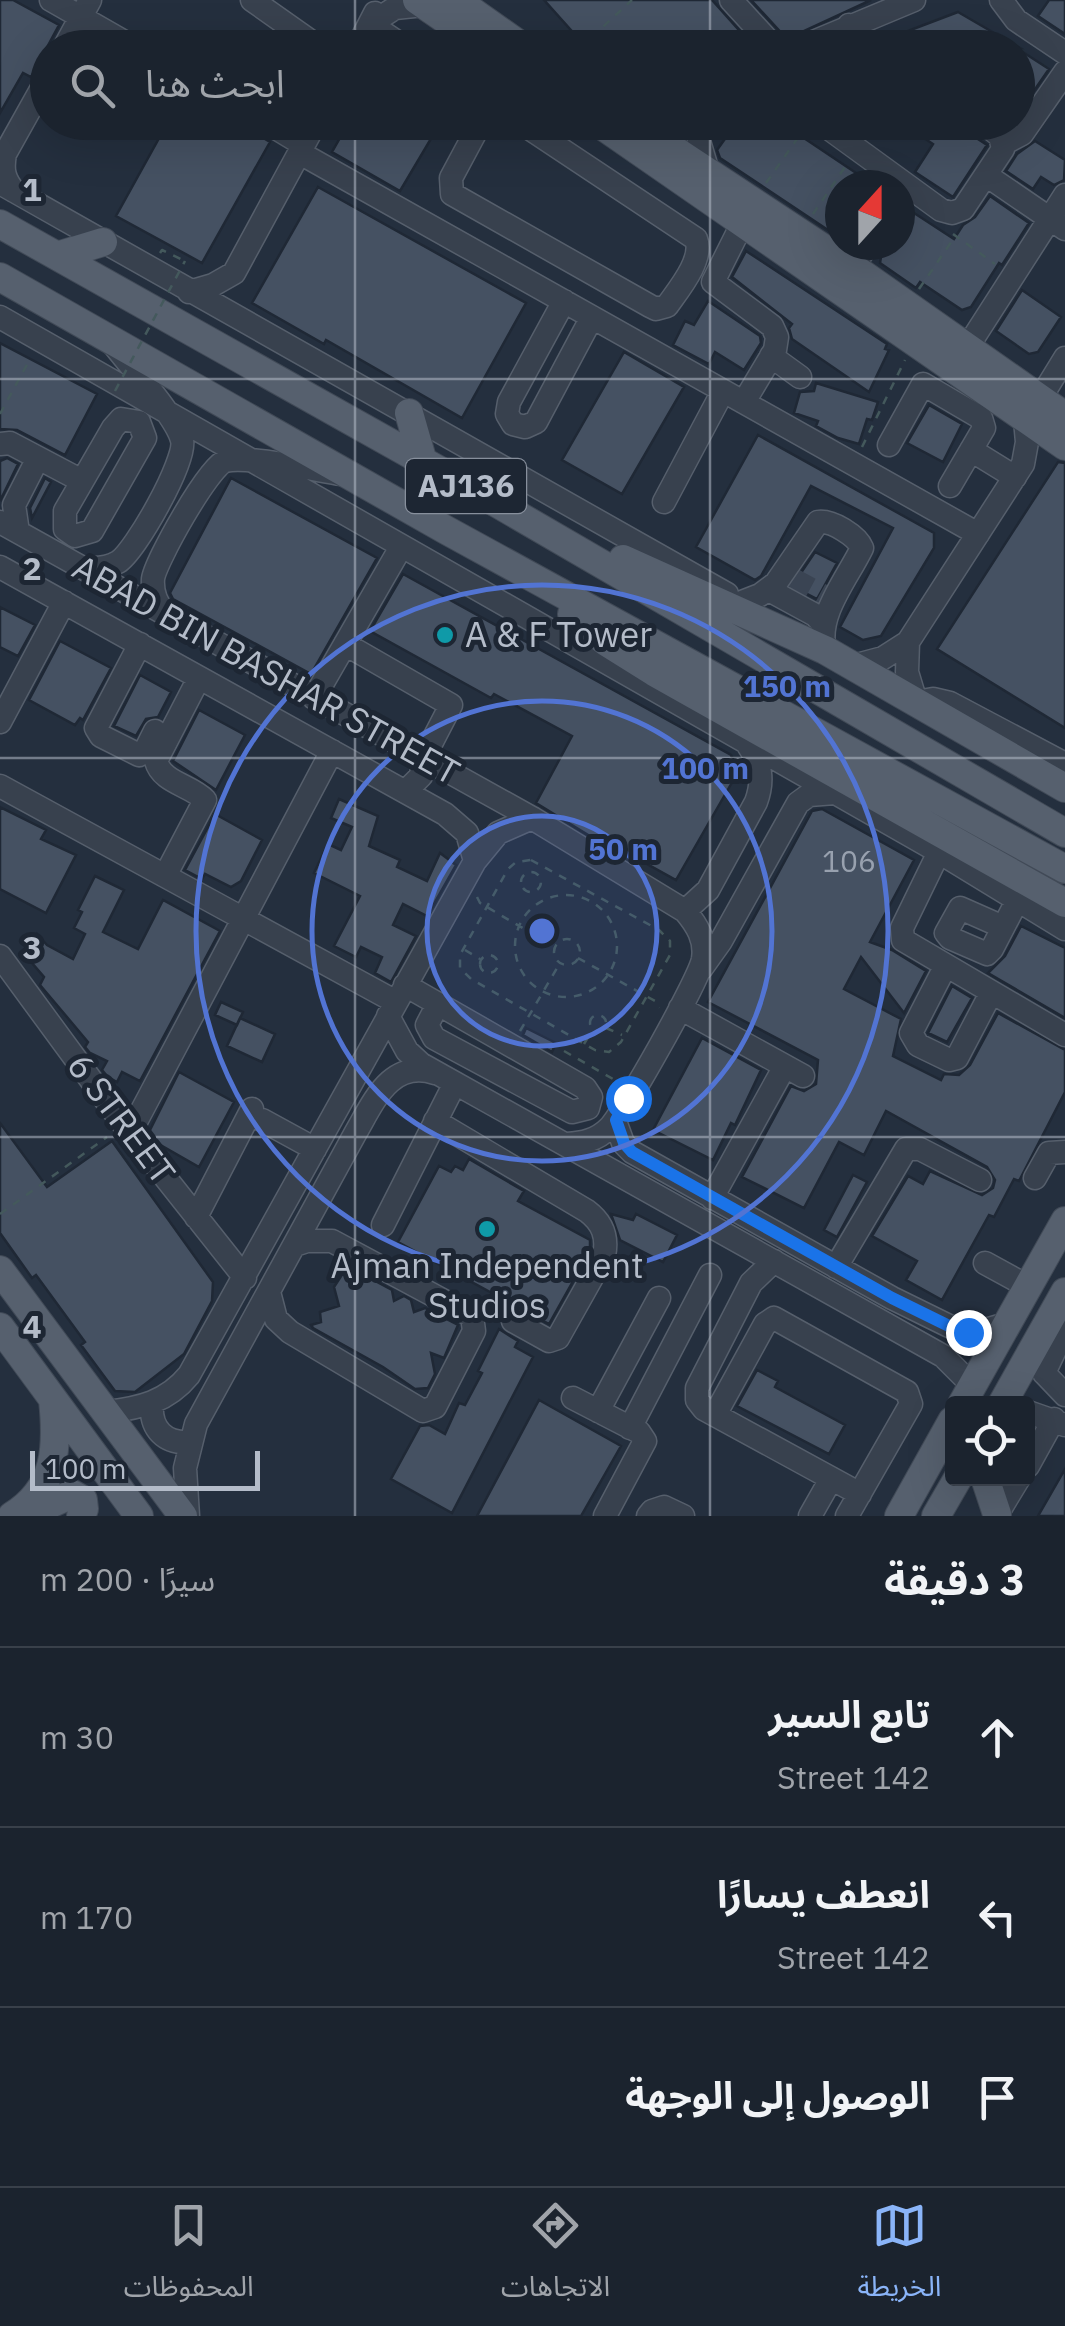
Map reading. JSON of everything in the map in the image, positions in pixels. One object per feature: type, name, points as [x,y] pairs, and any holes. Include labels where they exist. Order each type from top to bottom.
[{"type":"main road","points":[[456,0],[498,30]]},
{"type":"main road","points":[[421,2],[461,30]]},
{"type":"main road","points":[[627,140],[748,212],[859,271],[1065,416]]},
{"type":"main road","points":[[658,140],[709,175],[748,212],[799,233],[1055,395]]},
{"type":"main road","name":"AJ136","points":[[0,224],[476,492],[1065,833]]},
{"type":"main road","points":[[57,256],[102,242]]},
{"type":"main road","points":[[859,271],[914,341],[1065,448]]},
{"type":"main road","points":[[859,271],[895,317],[1065,432]]},
{"type":"main road","name":"AJ136","points":[[0,277],[544,584],[1065,869]]},
{"type":"main road","points":[[409,413],[422,462]]},
{"type":"main road","points":[[476,492],[784,631],[825,638],[854,666],[1065,788]]},
{"type":"main road","points":[[544,584],[562,606],[630,657],[891,804],[948,847],[1044,896]]},
{"type":"main road","points":[[846,800],[891,804]]},
{"type":"main road","points":[[948,847],[1044,896]]},
{"type":"main road","points":[[967,1394],[1065,1222]]},
{"type":"main road","points":[[0,1270],[186,1516]]},
{"type":"main road","points":[[1009,1396],[1039,1361],[1062,1311]]},
{"type":"main road","points":[[0,1328],[139,1516]]},
{"type":"main road","points":[[12,1516],[39,1493],[51,1471],[56,1446],[53,1398]]},
{"type":"main road","points":[[899,1516],[945,1433]]},
{"type":"main road","points":[[936,1516],[953,1486]]},
{"type":"main road","points":[[987,1486],[996,1515]]},
{"type":"main road","points":[[23,1516],[72,1494],[84,1504],[80,1516]]},
{"type":"street","points":[[52,0],[85,8],[112,30]]},
{"type":"street","points":[[252,0],[294,30]]},
{"type":"street","points":[[367,30],[378,0]]},
{"type":"street","points":[[731,0],[758,30]]},
{"type":"street","points":[[838,30],[914,0]]},
{"type":"street","points":[[1001,0],[1016,20],[1030,30]]},
{"type":"street","points":[[370,24],[395,8],[421,2]]},
{"type":"street","points":[[370,24],[379,30]]},
{"type":"street","points":[[849,25],[856,30]]},
{"type":"street","points":[[1035,33],[1065,54]]},
{"type":"street","points":[[1035,115],[1065,72]]},
{"type":"street","points":[[30,109],[3,156],[7,187],[742,602],[784,631]]},
{"type":"street","points":[[290,140],[564,301],[978,534]]},
{"type":"street","points":[[189,292],[213,286],[234,273],[307,140]]},
{"type":"street","points":[[471,140],[451,178],[452,194],[650,306],[667,306],[697,257],[696,239],[547,140]]},
{"type":"street","points":[[698,140],[709,175]]},
{"type":"street","points":[[845,140],[880,170]]},
{"type":"street","points":[[1002,140],[1003,144]]},
{"type":"street","points":[[915,197],[952,213],[963,208],[1003,144],[1011,140]]},
{"type":"street","points":[[986,175],[1058,223]]},
{"type":"street","points":[[972,340],[1012,276],[1058,223],[1065,195]]},
{"type":"street","points":[[664,502],[734,397],[777,344],[772,326],[714,282],[748,212]]},
{"type":"street","points":[[234,273],[244,323]]},
{"type":"street","points":[[564,301],[509,402],[507,414],[514,424],[525,427],[536,422],[592,317]]},
{"type":"street","points":[[0,317],[846,800],[948,847],[902,934],[907,945],[1065,1035]]},
{"type":"street","points":[[109,338],[182,440],[182,460],[124,561],[128,576],[143,580],[155,570],[210,471],[226,461],[348,475]]},
{"type":"street","points":[[771,356],[800,378]]},
{"type":"street","points":[[1055,395],[1065,358]]},
{"type":"street","points":[[889,446],[918,388],[926,384],[983,420],[984,428],[950,486]]},
{"type":"street","points":[[127,418],[139,422],[145,432],[142,444],[92,532],[81,537],[66,529],[63,517],[82,482],[116,423],[127,418]]},
{"type":"street","points":[[854,666],[883,658],[908,642],[1019,470],[1028,442],[1026,420]]},
{"type":"street","points":[[0,444],[7,442],[82,482]]},
{"type":"street","points":[[1019,470],[1044,451],[1065,448]]},
{"type":"street","points":[[971,450],[1019,470]]},
{"type":"street","points":[[9,527],[14,506],[38,458]]},
{"type":"street","points":[[742,602],[781,580],[816,524],[828,522],[862,545],[830,599],[825,638]]},
{"type":"street","name":"ABAD BIN BASHAR STREET","points":[[9,527],[532,818],[685,910]]},
{"type":"street","points":[[314,698],[401,547]]},
{"type":"street","points":[[80,566],[106,567],[128,554]]},
{"type":"street","name":"ABAD BIN BASHAR STREET","points":[[0,567],[457,822],[473,846],[470,870]]},
{"type":"street","points":[[155,570],[154,594],[166,614]]},
{"type":"street","points":[[781,580],[815,615],[825,638]]},
{"type":"street","points":[[0,722],[64,602]]},
{"type":"street","points":[[908,642],[908,672],[916,702],[934,699],[950,703],[1065,764]]},
{"type":"street","points":[[140,644],[97,725],[101,736],[142,754],[192,674]]},
{"type":"street","points":[[345,644],[449,702],[450,712],[423,759],[416,782],[402,790]]},
{"type":"street","points":[[165,876],[205,800],[162,773],[156,761],[192,674]]},
{"type":"street","points":[[699,972],[704,956],[702,939],[685,910],[708,890],[756,802],[761,772],[748,745]]},
{"type":"street","points":[[127,1129],[244,920],[332,751]]},
{"type":"street","points":[[0,786],[397,1001],[438,1004],[589,1092],[588,1108],[569,1110],[430,1034],[426,1024],[438,1004]]},
{"type":"street","points":[[566,1144],[594,1139],[616,1120],[699,972],[722,941],[798,802],[809,795],[846,800]]},
{"type":"street","points":[[107,1412],[152,1404],[174,1392],[189,1375],[470,870],[498,833],[532,818]]},
{"type":"street","points":[[1003,927],[1044,896],[1065,929]]},
{"type":"street","name":"6 STREET","points":[[0,956],[127,1129],[245,1278]]},
{"type":"street","points":[[945,966],[911,1033],[918,1045],[949,1060],[957,1058],[991,993]]},
{"type":"street","points":[[397,1001],[407,1050],[446,1078],[943,1356],[967,1394]]},
{"type":"street","points":[[674,1017],[794,1071],[712,1198]]},
{"type":"street","points":[[186,1516],[185,1468],[190,1442],[214,1389],[378,1093],[394,1077],[415,1070],[446,1078]]},
{"type":"street","points":[[383,1225],[436,1121],[446,1078]]},
{"type":"street","points":[[540,1130],[569,1110]]},
{"type":"street","points":[[566,1144],[569,1110]]},
{"type":"street","points":[[196,1217],[257,1115],[314,1149]]},
{"type":"street","points":[[331,1118],[347,1119],[356,1132]]},
{"type":"street","points":[[616,1120],[624,1143],[632,1152],[892,1298],[958,1330],[988,1331],[1006,1324]]},
{"type":"street","points":[[436,1121],[586,1212],[601,1226],[604,1256],[558,1338],[549,1341],[513,1321]]},
{"type":"street","points":[[836,1267],[906,1149],[920,1149],[980,1180]]},
{"type":"street","points":[[1036,1178],[1049,1153],[1065,1152]]},
{"type":"street","points":[[643,1188],[646,1175],[657,1167]]},
{"type":"street","points":[[268,1292],[272,1311],[290,1332],[422,1411],[435,1408],[474,1331],[472,1316],[332,1241],[320,1239],[294,1245]]},
{"type":"street","points":[[774,1261],[751,1283],[696,1388],[700,1405],[860,1494]]},
{"type":"street","points":[[985,1263],[1029,1287]]},
{"type":"street","points":[[630,1428],[710,1275]]},
{"type":"street","points":[[598,1410],[660,1298]]},
{"type":"street","points":[[882,1320],[893,1312],[892,1298]]},
{"type":"street","points":[[715,1415],[765,1324],[778,1318],[910,1394],[910,1404],[847,1516]]},
{"type":"street","points":[[1039,1361],[1065,1395]]},
{"type":"street","points":[[573,1398],[642,1434],[645,1445],[604,1516]]},
{"type":"street","points":[[152,1404],[154,1425],[163,1436],[176,1442],[190,1442]]},
{"type":"street","points":[[1035,1414],[1060,1422],[1035,1456]]},
{"type":"street","points":[[810,1516],[831,1479]]},
{"type":"street","points":[[996,1515],[1014,1486]]},
{"type":"path","points":[[600,30],[632,0]]},
{"type":"path","points":[[748,212],[796,140]]},
{"type":"path","points":[[799,233],[857,149]]},
{"type":"path","points":[[942,210],[954,236],[1012,276]]},
{"type":"path","points":[[911,302],[954,236]]},
{"type":"path","points":[[116,391],[184,261],[168,252]]},
{"type":"path","points":[[0,414],[40,340]]},
{"type":"path","points":[[853,464],[914,341]]},
{"type":"path","points":[[531,860],[668,936],[671,951],[618,1046],[609,1052],[599,1052],[477,983],[460,968],[464,949],[487,906],[511,865],[531,860]]},
{"type":"path","points":[[470,870],[480,903],[555,946]]},
{"type":"path","points":[[534,872],[541,883],[536,890],[527,892],[520,880],[525,873],[534,872]]},
{"type":"path","points":[[575,896],[596,905],[611,920],[618,940],[608,974],[596,987],[576,996],[544,992],[528,980],[518,962],[515,942],[520,925],[536,906],[554,897],[575,896]]},
{"type":"path","points":[[562,940],[572,940],[579,948],[578,958],[570,964],[560,963],[554,956],[555,946],[562,940]]},
{"type":"path","points":[[464,949],[481,960],[483,970],[477,983]]},
{"type":"path","points":[[481,960],[494,956],[498,963],[491,973],[483,970]]},
{"type":"path","points":[[578,958],[647,996],[674,1017]]},
{"type":"path","points":[[511,1046],[560,963]]},
{"type":"path","points":[[584,1044],[595,1015],[604,1017],[605,1027]]},
{"type":"path","points":[[605,1027],[624,1036]]},
{"type":"path","points":[[592,1030],[605,1027]]},
{"type":"path","points":[[0,1214],[127,1129]]},
{"type":"building","points":[[0,0],[13,0],[59,25],[56,30],[30,30],[30,76],[23,73],[0,113]]},
{"type":"building","points":[[544,0],[712,0],[739,30],[571,30]]},
{"type":"building","points":[[751,0],[871,0],[806,30],[779,30]]},
{"type":"building","points":[[1049,0],[1065,0],[1065,34],[1038,16]]},
{"type":"building","points":[[958,12],[989,30],[911,30]]},
{"type":"building","points":[[1035,60],[1049,69],[1035,89]]},
{"type":"building","points":[[158,140],[270,142],[202,263],[116,216]]},
{"type":"building","points":[[339,140],[430,140],[400,191],[332,152]]},
{"type":"building","points":[[724,140],[807,140],[852,170],[825,170],[825,228],[720,158],[717,150]]},
{"type":"building","points":[[927,140],[979,140],[987,145],[953,197],[915,172],[933,144]]},
{"type":"building","points":[[1035,141],[1065,160],[1064,180],[1054,185],[1041,177],[1033,189],[1006,171],[1017,154]]},
{"type":"building","points":[[318,187],[526,303],[462,418],[326,340],[324,344],[252,303]]},
{"type":"building","points":[[990,196],[1029,223],[971,307],[962,310],[920,282],[916,288],[880,263],[915,260],[915,214],[954,239],[963,225],[975,217]]},
{"type":"building","points":[[746,251],[887,344],[885,349],[889,350],[869,392],[792,339],[792,324],[732,277]]},
{"type":"building","points":[[1022,290],[1061,317],[1038,352],[1029,354],[996,331]]},
{"type":"building","points":[[708,301],[760,336],[761,343],[744,370],[715,352],[709,364],[673,345],[685,321],[694,325]]},
{"type":"building","points":[[0,343],[97,394],[65,455],[17,430],[0,429]]},
{"type":"building","points":[[624,352],[684,387],[622,494],[562,460]]},
{"type":"building","points":[[816,383],[878,402],[872,420],[867,419],[859,444],[838,438],[816,426],[818,421],[794,413],[800,392],[814,391]]},
{"type":"building","points":[[929,405],[962,424],[943,462],[907,443]]},
{"type":"building","points":[[758,435],[934,533],[934,548],[881,636],[863,640],[840,627],[893,528],[811,486],[761,576],[755,580],[696,547]]},
{"type":"building","points":[[7,458],[18,464],[0,501],[0,461]]},
{"type":"building","points":[[1058,462],[1065,463],[1065,728],[937,649]]},
{"type":"building","points":[[45,478],[51,482],[32,518],[30,508]]},
{"type":"building","points":[[231,478],[377,558],[311,674],[173,599],[170,593]]},
{"type":"building","points":[[815,552],[837,563],[817,599],[792,586]]},
{"type":"building","points":[[403,574],[731,755],[738,772],[676,880],[600,838],[598,841],[536,803],[572,736],[494,694],[491,698],[370,631]]},
{"type":"building","points":[[0,607],[35,625],[18,656],[0,647]]},
{"type":"building","points":[[60,641],[111,668],[83,720],[80,718],[75,725],[29,700]]},
{"type":"building","points":[[140,675],[171,692],[158,717],[146,719],[136,736],[114,726]]},
{"type":"building","points":[[199,710],[245,735],[216,790],[173,761]]},
{"type":"building","points":[[339,799],[378,816],[369,846],[400,860],[397,867],[427,881],[440,853],[456,865],[427,916],[403,904],[393,925],[416,936],[391,982],[375,973],[382,957],[361,947],[356,957],[334,946],[360,896],[314,873],[328,844],[341,850],[352,827],[331,818]]},
{"type":"building","points":[[0,807],[46,830],[41,839],[76,855],[46,913],[0,889]]},
{"type":"building","points":[[822,809],[914,860],[870,942],[892,950],[926,971],[904,1013],[861,957],[844,989],[901,1019],[893,1056],[941,1080],[944,1074],[959,1075],[970,1065],[998,1013],[1065,1050],[1065,1092],[1019,1181],[1014,1179],[994,1217],[989,1215],[942,1300],[906,1280],[917,1261],[872,1236],[908,1176],[923,1184],[930,1171],[982,1195],[993,1188],[995,1180],[987,1167],[886,1111],[864,1155],[839,1142],[804,1208],[742,1177],[791,1086],[804,1091],[816,1084],[818,1060],[708,1002],[812,811]]},
{"type":"building","points":[[215,814],[262,840],[241,881],[231,887],[205,874],[202,879],[185,870]]},
{"type":"building","points":[[95,876],[124,890],[103,932],[138,949],[163,900],[220,931],[140,1081],[122,1072],[117,1082],[108,1077],[102,1070],[107,1061],[85,1047],[88,1042],[40,985],[44,977],[26,956],[37,934],[47,945],[73,959],[85,934],[74,928],[82,912],[78,910]]},
{"type":"building","points":[[1021,926],[1065,948],[1065,1018],[988,973],[1005,956]]},
{"type":"building","points":[[952,986],[972,998],[947,1042],[928,1033]]},
{"type":"building","points":[[221,1002],[243,1012],[237,1025],[215,1015]]},
{"type":"building","points":[[240,1018],[275,1034],[262,1062],[227,1046]]},
{"type":"building","points":[[526,1028],[556,1043],[552,1052],[523,1035]]},
{"type":"building","points":[[702,1038],[761,1070],[713,1160],[653,1130]]},
{"type":"building","points":[[179,1072],[234,1102],[199,1167],[157,1143],[149,1132]]},
{"type":"building","points":[[0,1123],[47,1187],[112,1141],[213,1282],[212,1301],[184,1354],[135,1392],[115,1391],[81,1345],[85,1342],[0,1233]]},
{"type":"building","name":"Ajman Independent Studios","points":[[469,1159],[524,1191],[518,1201],[590,1240],[590,1251],[549,1324],[398,1242],[439,1166],[451,1172],[455,1166],[463,1170]]},
{"type":"building","points":[[853,1175],[867,1182],[837,1237],[824,1230]]},
{"type":"building","points":[[611,1214],[633,1220],[636,1214],[677,1235],[663,1262],[620,1240]]},
{"type":"building","points":[[351,1268],[392,1290],[394,1301],[404,1296],[411,1300],[414,1312],[425,1308],[458,1325],[444,1358],[431,1353],[435,1374],[428,1388],[415,1389],[311,1325],[321,1322],[320,1312],[339,1306],[334,1287],[345,1270]]},
{"type":"building","points":[[499,1329],[518,1341],[515,1347],[533,1357],[452,1513],[391,1479],[420,1426],[429,1425],[445,1434],[459,1403],[465,1405],[482,1373],[478,1371]]},
{"type":"building","points":[[757,1370],[778,1381],[775,1387],[845,1425],[829,1454],[737,1406]]},
{"type":"building","points":[[539,1400],[621,1446],[581,1516],[477,1516]]},
{"type":"building","points":[[1065,1469],[1065,1516],[1038,1516]]},
{"type":"tunnel","points":[[791,578],[826,597]]},
{"type":"place","name":"A & F Tower","points":[[445,635]]},
{"type":"place","name":"Ajman Independent Studios","points":[[487,1229]]},
{"type":"route","points":[[628,1098],[616,1120],[618,1132],[632,1152],[892,1298],[968,1332]]}]
